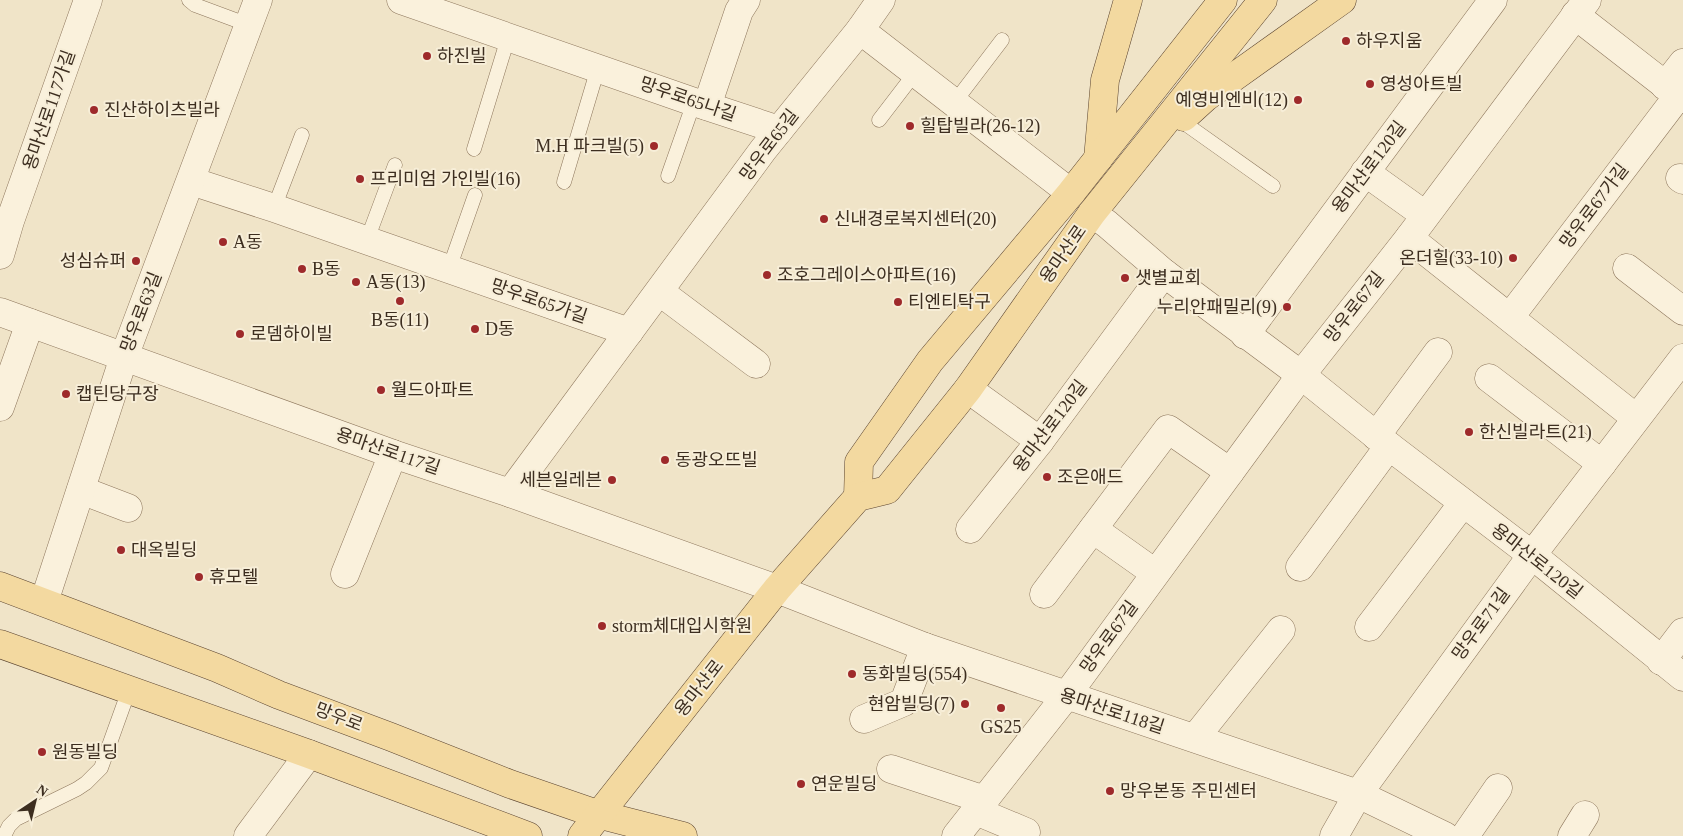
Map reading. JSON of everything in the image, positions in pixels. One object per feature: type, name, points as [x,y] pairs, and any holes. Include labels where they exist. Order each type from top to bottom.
[{"type":"main road","points":[[1098,159],[1105,80],[1128,0]]},
{"type":"main road","name":"용마산로","points":[[858,496],[858,462],[930,361],[1072,193],[1224,0]]},
{"type":"main road","name":"용마산로","points":[[582,836],[777,588],[858,496],[887,490],[968,389],[1092,213],[1263,0]]},
{"type":"main road","points":[[1145,146],[1180,120],[1206,97],[1342,0]]},
{"type":"main road","name":"망우로","points":[[0,586],[217,668],[279,695],[510,784],[598,814],[683,836]]},
{"type":"main road","points":[[0,644],[309,754],[528,836]]},
{"type":"street","name":"용마산로117가길","points":[[0,255],[5,219],[88,0]]},
{"type":"street","name":"망우로63길","points":[[44,602],[124,357],[258,0]]},
{"type":"street","name":"망우로65나길","points":[[401,0],[779,130]]},
{"type":"street","points":[[700,104],[739,11],[746,0]]},
{"type":"street","name":"망우로65길","points":[[510,493],[779,130],[860,30],[881,0]]},
{"type":"street","name":"용마산로120길","points":[[1245,334],[1492,0]]},
{"type":"street","points":[[1581,7],[1675,94]]},
{"type":"street","name":"망우로67길","points":[[956,836],[1066,696],[1300,375],[1409,238],[1581,7]]},
{"type":"street","points":[[860,30],[1072,193]]},
{"type":"street","name":"망우로67가길","points":[[1510,317],[1675,94],[1683,63]]},
{"type":"street","points":[[1366,172],[1425,215]]},
{"type":"street","name":"망우로65가길","points":[[191,181],[367,240],[629,332]]},
{"type":"street","name":"용마산로120길","points":[[1092,213],[1164,273],[1300,375],[1382,441],[1532,556],[1683,677]]},
{"type":"street","points":[[1409,238],[1636,418]]},
{"type":"street","points":[[1627,268],[1683,311]]},
{"type":"street","name":"용마산로120길","points":[[970,529],[1040,441],[1164,273]]},
{"type":"street","points":[[660,292],[756,364]]},
{"type":"street","name":"용마산로117길","points":[[0,312],[393,454],[510,493],[777,588]]},
{"type":"street","points":[[0,407],[30,323]]},
{"type":"street","points":[[1300,567],[1438,352]]},
{"type":"street","name":"망우로71길","points":[[1334,836],[1358,794],[1532,556],[1636,418],[1679,373]]},
{"type":"street","points":[[1489,378],[1602,464]]},
{"type":"street","points":[[968,389],[1040,441]]},
{"type":"street","points":[[1044,594],[1168,429],[1230,472]]},
{"type":"street","points":[[344,574],[393,454]]},
{"type":"street","points":[[81,490],[128,508]]},
{"type":"street","points":[[1369,627],[1463,503]]},
{"type":"street","points":[[1093,529],[1155,573]]},
{"type":"street","name":"용마산로118길","points":[[777,588],[925,647],[1358,794],[1445,836]]},
{"type":"street","points":[[1195,738],[1281,630]]},
{"type":"street","points":[[1661,661],[1683,632]]},
{"type":"street","points":[[864,719],[904,702],[925,647]]},
{"type":"street","points":[[248,836],[309,754]]},
{"type":"street","points":[[891,769],[980,805],[1026,832]]},
{"type":"street","points":[[1465,836],[1498,788]]},
{"type":"lane","points":[[189,0],[195,5],[249,26]]},
{"type":"lane","points":[[474,149],[508,38]]},
{"type":"lane","points":[[954,103],[1002,40]]},
{"type":"lane","points":[[564,182],[598,68]]},
{"type":"lane","points":[[879,120],[916,73]]},
{"type":"lane","points":[[668,176],[700,104]]},
{"type":"lane","points":[[1180,120],[1273,186]]},
{"type":"lane","points":[[274,208],[302,135]]},
{"type":"lane","points":[[367,240],[395,165]]},
{"type":"lane","points":[[449,269],[475,195]]},
{"type":"lane","points":[[4,836],[9,826],[16,819],[77,789],[101,768],[129,690]]},
{"type":"place","name":"하우지움","points":[[1346,41]]},
{"type":"place","name":"하진빌","points":[[427,56]]},
{"type":"place","name":"영성아트빌","points":[[1370,84]]},
{"type":"place","name":"예영비엔비(12)","points":[[1298,100]]},
{"type":"place","name":"진산하이츠빌라","points":[[94,110]]},
{"type":"place","name":"힐탑빌라(26-12)","points":[[910,126]]},
{"type":"place","name":"M.H 파크빌(5)","points":[[654,146]]},
{"type":"place","name":"프리미엄 가인빌(16)","points":[[360,179]]},
{"type":"place","name":"신내경로복지센터(20)","points":[[824,219]]},
{"type":"place","name":"A동","points":[[223,242]]},
{"type":"place","name":"온더힐(33-10)","points":[[1513,258]]},
{"type":"place","name":"성심슈퍼","points":[[136,261]]},
{"type":"place","name":"B동","points":[[302,269]]},
{"type":"place","name":"조호그레이스아파트(16)","points":[[767,275]]},
{"type":"place","name":"샛별교회","points":[[1125,278]]},
{"type":"place","name":"A동(13)","points":[[356,282]]},
{"type":"place","name":"B동(11)","points":[[400,301]]},
{"type":"place","name":"티엔티탁구","points":[[898,302]]},
{"type":"place","name":"누리안패밀리(9)","points":[[1287,307]]},
{"type":"place","name":"D동","points":[[475,329]]},
{"type":"place","name":"로뎀하이빌","points":[[240,334]]},
{"type":"place","name":"월드아파트","points":[[381,390]]},
{"type":"place","name":"캡틴당구장","points":[[66,394]]},
{"type":"place","name":"한신빌라트(21)","points":[[1469,432]]},
{"type":"place","name":"동광오뜨빌","points":[[665,460]]},
{"type":"place","name":"조은애드","points":[[1047,477]]},
{"type":"place","name":"세븐일레븐","points":[[612,480]]},
{"type":"place","name":"대옥빌딩","points":[[121,550]]},
{"type":"place","name":"휴모텔","points":[[199,577]]},
{"type":"place","name":"storm체대입시학원","points":[[602,626]]},
{"type":"place","name":"동화빌딩(554)","points":[[852,674]]},
{"type":"place","name":"현암빌딩(7)","points":[[965,704]]},
{"type":"place","name":"GS25","points":[[1001,708]]},
{"type":"place","name":"원동빌딩","points":[[42,752]]},
{"type":"place","name":"연운빌딩","points":[[801,784]]},
{"type":"place","name":"망우본동 주민센터","points":[[1110,791]]}]
